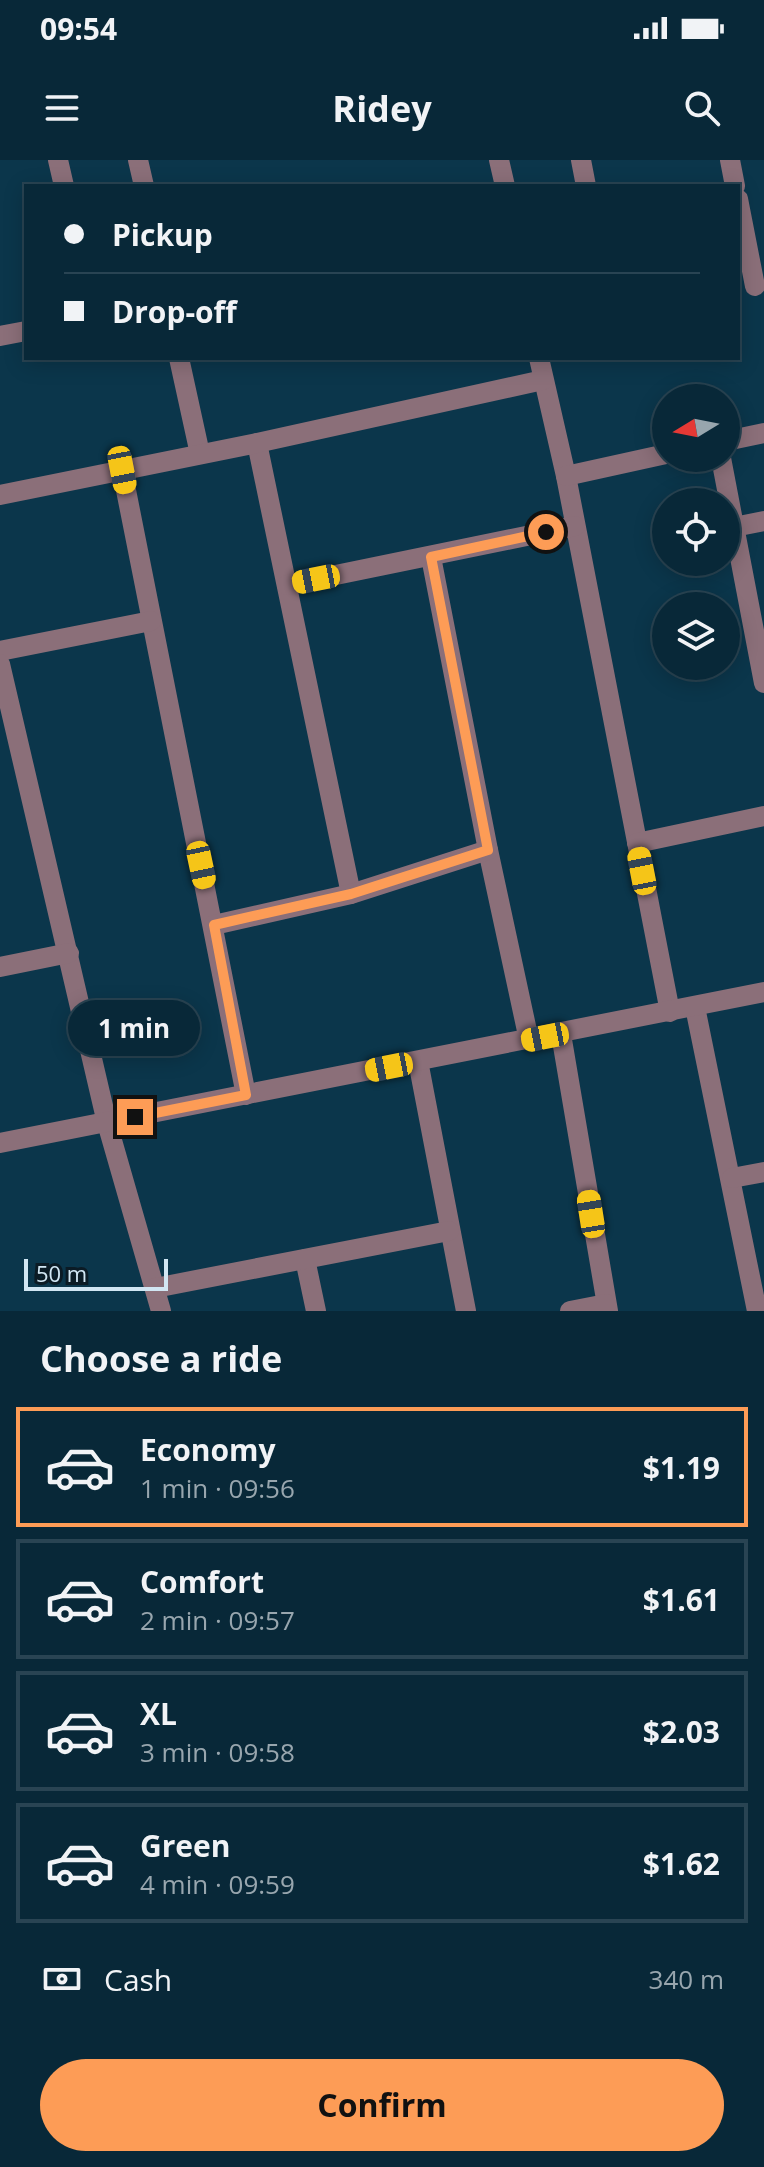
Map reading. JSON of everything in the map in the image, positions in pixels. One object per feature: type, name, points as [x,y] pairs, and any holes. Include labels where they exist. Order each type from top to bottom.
[{"type":"street","points":[[58,160],[64,184]]},
{"type":"street","points":[[138,160],[144,184]]},
{"type":"street","points":[[499,160],[505,184]]},
{"type":"street","points":[[581,160],[586,184]]},
{"type":"street","points":[[730,160],[735,184]]},
{"type":"street","points":[[740,211],[752,286]]},
{"type":"street","points":[[0,336],[24,331]]},
{"type":"street","points":[[179,360],[200,454]]},
{"type":"street","points":[[539,360],[566,476],[670,1012]]},
{"type":"street","points":[[0,495],[543,380]]},
{"type":"street","points":[[740,438],[764,433]]},
{"type":"street","points":[[257,443],[351,894]]},
{"type":"street","points":[[566,476],[652,457]]},
{"type":"street","points":[[122,470],[246,1095]]},
{"type":"street","points":[[740,526],[764,521]]},
{"type":"street","points":[[287,585],[575,526]]},
{"type":"street","points":[[431,557],[488,850],[529,1040]]},
{"type":"street","points":[[740,557],[763,674]]},
{"type":"street","points":[[0,651],[151,621]]},
{"type":"street","points":[[0,664],[107,1123],[161,1311]]},
{"type":"street","points":[[637,843],[764,816]]},
{"type":"street","points":[[214,925],[351,894],[488,850]]},
{"type":"street","points":[[0,967],[69,953]]},
{"type":"street","points":[[0,1143],[764,992]]},
{"type":"street","points":[[695,1007],[757,1311]]},
{"type":"street","points":[[561,1034],[607,1308],[570,1311]]},
{"type":"street","points":[[418,1061],[466,1311]]},
{"type":"street","points":[[732,1178],[764,1172]]},
{"type":"street","points":[[155,1288],[449,1231]]},
{"type":"street","points":[[305,1259],[316,1311]]},
{"type":"route","points":[[135,1117],[246,1095],[214,925],[351,894],[488,850],[431,557],[546,532]]}]
